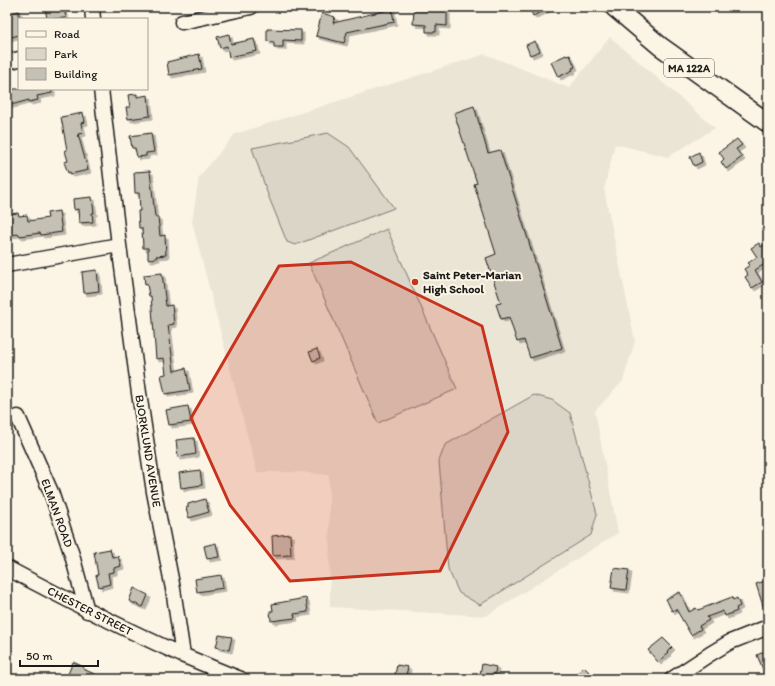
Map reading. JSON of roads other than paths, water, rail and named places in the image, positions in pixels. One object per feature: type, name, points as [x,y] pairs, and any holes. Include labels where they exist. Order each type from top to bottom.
[{"type":"main road","name":"MA 122A","points":[[614,7],[660,46],[768,123]]},
{"type":"street","points":[[92,7],[93,18]]},
{"type":"street","points":[[182,22],[251,7]]},
{"type":"street","points":[[7,62],[18,59]]},
{"type":"street","name":"BJORKLUND AVENUE","points":[[101,90],[138,393],[154,492],[173,589],[183,655]]},
{"type":"street","points":[[7,265],[119,245]]},
{"type":"street","name":"ELMAN ROAD","points":[[18,417],[51,492],[72,555],[87,611]]},
{"type":"street","name":"CHESTER STREET","points":[[7,568],[87,611],[148,640],[213,669],[241,679]]},
{"type":"street","points":[[672,679],[690,666],[730,642],[768,627]]},
{"type":"place","name":"Saint Peter-Marian High School","points":[[415,282]]}]
